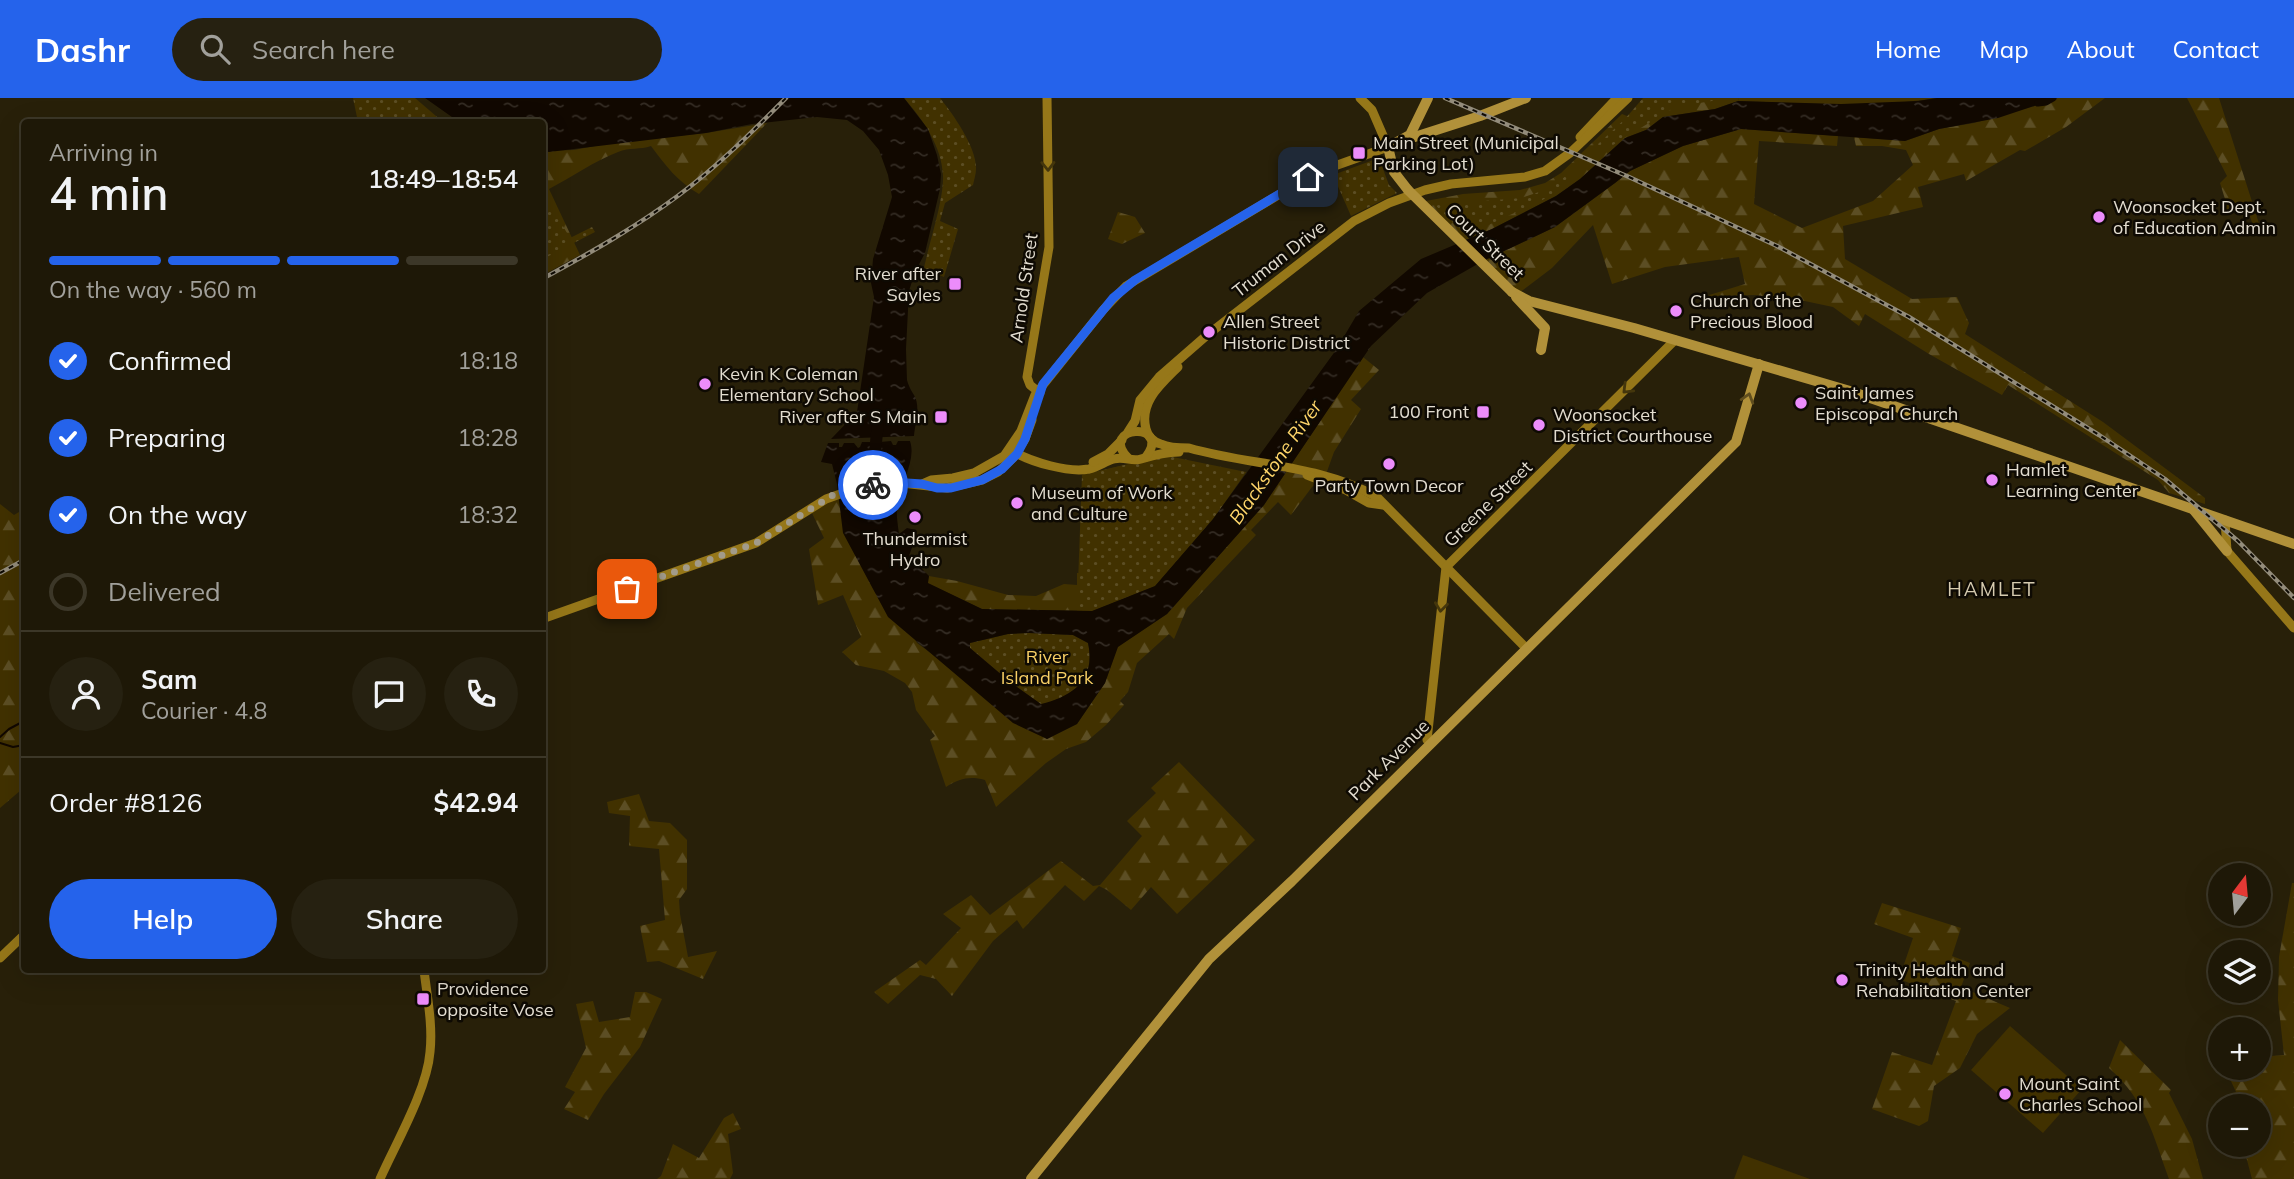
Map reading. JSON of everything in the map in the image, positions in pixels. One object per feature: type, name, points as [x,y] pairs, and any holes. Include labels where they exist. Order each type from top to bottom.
[{"type":"main road","name":"Arnold Street","points":[[1040,389],[1028,383],[1027,374],[1049,247],[1047,98]]},
{"type":"main road","points":[[1360,98],[1372,110],[1388,147]]},
{"type":"main road","points":[[1399,142],[1410,135],[1428,98]]},
{"type":"main road","points":[[546,618],[756,543],[833,495],[863,486],[892,482],[945,488],[976,482],[996,473],[1013,452],[1033,397],[1107,305],[1127,285],[1315,173],[1526,98]]},
{"type":"main road","name":"Truman Drive","points":[[1125,436],[1133,424],[1140,400],[1152,384],[1199,341],[1338,232],[1374,210],[1425,190],[1451,184],[1534,175],[1557,163],[1617,98]]},
{"type":"main road","name":"Truman Drive","points":[[1563,157],[1628,98]]},
{"type":"main road","points":[[1419,119],[1430,132]]},
{"type":"main road","name":"Court Street","points":[[1388,147],[1394,172],[1408,190],[1513,294],[1850,391],[2294,544]]},
{"type":"main road","points":[[1513,294],[1545,328],[1541,350]]},
{"type":"main road","name":"Truman Drive","points":[[1148,436],[1145,412],[1152,395],[1214,331]]},
{"type":"main road","name":"Greene Street","points":[[1427,740],[1446,567],[1675,340]]},
{"type":"main road","name":"Park Avenue","points":[[1031,1179],[1209,959],[1292,881],[1736,442],[1759,364]]},
{"type":"main road","points":[[1075,468],[1108,454],[1125,436],[1140,430],[1162,445],[1288,468],[1323,478],[1369,503],[1383,505],[1527,649]]},
{"type":"main road","points":[[1125,436],[1121,448],[1128,458]]},
{"type":"main road","points":[[1146,457],[1151,448],[1148,436]]},
{"type":"main road","points":[[1013,452],[1027,460],[1084,470],[1114,459],[1137,460],[1168,452],[1202,452]]},
{"type":"main road","points":[[2193,509],[2294,628]]},
{"type":"main road","points":[[2225,520],[2227,551]]},
{"type":"main road","points":[[0,958],[21,938]]},
{"type":"main road","points":[[380,1179],[428,1064],[431,1035],[424,973]]},
{"type":"green space","points":[[353,98],[415,98],[440,119],[357,119]]},
{"type":"green space","points":[[904,98],[940,98],[973,151],[976,171],[973,185],[945,203],[940,221],[958,229],[944,277],[924,268],[943,186],[942,165],[930,134]]},
{"type":"green space","points":[[1643,98],[1730,98],[1675,107],[1608,148],[1597,145]]},
{"type":"green space","points":[[1663,98],[1739,98],[1738,101],[1715,109],[1663,117],[1646,130],[1625,138],[1580,179],[1556,196],[1463,241],[1426,201],[1463,194],[1520,190],[1545,183],[1561,173],[1622,114],[1627,116],[1644,102]]},
{"type":"green space","points":[[1739,98],[1936,98],[1837,104],[1738,101]]},
{"type":"green space","points":[[2046,98],[2105,98],[2066,127],[1966,181],[1964,174],[1918,187],[1923,207],[1843,226],[1845,259],[1912,299],[1957,297],[1969,323],[1965,334],[2103,422],[2205,498],[2205,504],[2169,493],[2158,480],[2008,385],[2002,395],[1865,314],[1859,326],[1833,307],[1800,300],[1797,307],[1756,295],[1706,296],[1745,284],[1739,257],[1665,267],[1612,284],[1593,225],[1552,268],[1519,293],[1483,261],[1555,227],[1630,171],[1683,146],[1741,129],[1838,136],[1837,146],[1759,141],[1754,204],[1802,228],[1873,201],[1913,165],[1906,150],[1856,146],[1854,137],[1905,141],[1939,129],[1974,123],[2045,103]]},
{"type":"green space","points":[[2187,98],[2219,98],[2262,233],[2256,235],[2247,207],[2229,213],[2221,212],[2225,199],[2220,183],[2227,176]]},
{"type":"green space","points":[[767,123],[699,194],[678,179],[651,146],[609,156],[549,189],[580,255],[546,273],[546,151],[574,150],[616,142],[706,133]]},
{"type":"green space","points":[[1376,159],[1380,161],[1389,185],[1397,193],[1351,216],[1333,175]]},
{"type":"green space","points":[[1566,176],[1578,176],[1557,193],[1467,235],[1435,205],[1521,198],[1545,190]]},
{"type":"green space","points":[[546,198],[570,238],[592,227],[595,232],[546,257]]},
{"type":"green space","points":[[1118,212],[1135,217],[1145,233],[1122,244],[1108,239]]},
{"type":"green space","points":[[1363,357],[1379,370],[1351,400],[1361,409],[1334,452],[1325,477],[1312,487],[1291,515],[1278,502],[1251,530],[1256,535],[1187,608],[1174,639],[1169,634],[1137,663],[1128,692],[1120,701],[1124,705],[1106,725],[1086,742],[1066,749],[1046,763],[996,807],[985,780],[965,779],[946,787],[930,740],[935,736],[916,710],[912,692],[905,683],[884,671],[856,665],[842,652],[861,637],[843,595],[818,605],[809,549],[824,538],[811,511],[838,496],[917,643],[1047,739],[1077,724],[1105,683],[1117,647],[1167,614],[1264,505]]},
{"type":"green space","points":[[1173,457],[1246,472],[1213,519],[1155,586],[1092,611],[1077,611],[1082,475],[1154,458]]},
{"type":"green space","points":[[1124,465],[1246,472],[1213,519],[1155,586],[1092,611],[982,609],[927,583],[929,576],[1008,595],[1036,596],[1064,584],[1077,585],[1077,573],[1092,574],[1082,475]]},
{"type":"green space","points":[[0,504],[14,515],[21,511],[21,790],[0,808]]},
{"type":"green space","name":"River Island Park","points":[[1008,634],[1073,635],[1088,643],[1089,667],[1080,684],[1063,697],[1041,705],[970,648],[970,643]]},
{"type":"green space","points":[[1179,762],[1255,840],[1177,914],[1151,887],[1131,910],[1099,886],[1084,901],[1065,885],[1023,929],[1017,920],[993,941],[952,996],[936,979],[920,975],[888,1004],[874,992],[920,960],[926,965],[961,928],[943,914],[971,895],[990,915],[1061,861],[1093,886],[1100,885],[1142,836],[1127,821],[1156,793],[1151,788]]},
{"type":"green space","points":[[639,794],[649,821],[670,823],[687,840],[687,889],[679,900],[688,957],[717,951],[703,979],[659,961],[647,962],[640,926],[665,920],[659,849],[629,846],[630,816],[609,813],[607,802]]},
{"type":"green space","points":[[2294,883],[2294,1179],[2252,1179],[2246,1157],[2271,1157],[2271,1094],[2229,1094],[2236,1092],[2230,1080],[2271,1080],[2271,1056],[2284,1055],[2278,1000],[2279,957]]},
{"type":"green space","points":[[1882,903],[1961,928],[1952,956],[1970,963],[1961,987],[2010,1008],[1977,1034],[1960,1068],[1934,1086],[1928,1121],[1919,1126],[1872,1109],[1892,1052],[1932,1065],[1956,1001],[1899,979],[1913,938],[1874,924]]},
{"type":"green space","points":[[635,992],[646,992],[662,999],[640,1047],[588,1120],[564,1109],[575,1092],[565,1087],[586,1048],[576,1004],[593,1001],[599,1022],[630,1017]]},
{"type":"green space","points":[[2010,1026],[2082,1089],[2043,1133],[1971,1070]]},
{"type":"green space","points":[[2120,1040],[2171,1090],[2169,1093],[2192,1139],[2203,1179],[2169,1179],[2153,1133],[2140,1106],[2122,1080],[2109,1068]]},
{"type":"green space","points":[[733,1113],[741,1129],[728,1134],[733,1173],[730,1179],[657,1179],[661,1176],[673,1144],[699,1158],[724,1118]]},
{"type":"green space","points":[[1743,1155],[1810,1179],[1734,1179]]},
{"type":"water","points":[[425,98],[904,98],[928,129],[941,174],[925,253],[909,291],[907,380],[917,405],[914,436],[831,439],[857,412],[874,297],[871,283],[873,259],[892,197],[879,150],[863,131],[847,120],[817,117],[549,152],[546,152],[546,119],[455,119]]},
{"type":"water","points":[[1937,98],[2046,98],[2046,102],[1998,118],[1939,129],[1905,141],[1741,129],[1683,146],[1630,171],[1555,227],[1483,261],[1427,293],[1371,346],[1264,505],[1167,614],[1118,647],[1105,683],[1077,724],[1047,739],[1013,723],[888,617],[843,533],[832,464],[821,462],[828,443],[839,443],[839,447],[842,447],[844,443],[854,443],[858,448],[862,442],[873,442],[878,446],[880,442],[891,441],[896,445],[898,441],[910,441],[911,457],[898,498],[899,534],[907,528],[916,530],[909,556],[929,576],[928,583],[982,609],[1092,611],[1155,586],[1213,519],[1336,350],[1359,311],[1421,259],[1492,229],[1556,196],[1580,179],[1625,138],[1646,130],[1663,117],[1715,109],[1738,101],[1841,104]],"holes":[[[1008,634],[1073,635],[1088,643],[1090,656],[1085,676],[1072,691],[1041,704],[970,648],[970,643]]]},
{"type":"waterway","points":[[2038,103],[2053,98]]},
{"type":"waterway","name":"Blackstone River","points":[[874,463],[878,422]]},
{"type":"waterway","points":[[0,737],[21,723]]},
{"type":"waterway","points":[[0,743],[13,747],[21,746]]},
{"type":"railway","points":[[546,277],[612,239],[679,195],[721,161],[786,98]]},
{"type":"railway","points":[[1445,98],[1629,177],[1777,246],[1909,317],[2165,479],[2238,541],[2294,598]]},
{"type":"railway","points":[[0,573],[21,562]]},
{"type":"way so far","points":[[627,589],[756,543],[833,495],[873,485]]},
{"type":"place","name":"Main Street (Municipal Parking Lot)","points":[[1359,153]]},
{"type":"place","name":"Woonsocket Dept. of Education Admin","points":[[2099,217]]},
{"type":"place","name":"River after Sayles","points":[[955,284]]},
{"type":"place","name":"Church of the Precious Blood","points":[[1676,311]]},
{"type":"place","name":"Allen Street Historic District","points":[[1209,332]]},
{"type":"place","name":"Kevin K Coleman Elementary School","points":[[705,384]]},
{"type":"place","name":"Saint James Episcopal Church","points":[[1801,403]]},
{"type":"place","name":"100 Front","points":[[1483,412]]},
{"type":"place","name":"River after S Main","points":[[941,417]]},
{"type":"place","name":"Woonsocket District Courthouse","points":[[1539,425]]},
{"type":"place","name":"Party Town Decor","points":[[1389,464]]},
{"type":"place","name":"Hamlet Learning Center","points":[[1992,480]]},
{"type":"place","name":"Museum of Work and Culture","points":[[1017,503]]},
{"type":"place","name":"Thundermist Hydro","points":[[915,517]]},
{"type":"place","name":"Trinity Health and Rehabilitation Center","points":[[1842,980]]},
{"type":"place","name":"Providence opposite Vose","points":[[423,999]]},
{"type":"place","name":"Mount Saint Charles School","points":[[2005,1094]]},
{"type":"district","name":"HAMLET","points":[[1992,589]]},
{"type":"route","points":[[873,485],[892,482],[922,484],[930,488],[951,488],[976,482],[996,473],[1017,454],[1025,439],[1043,384],[1118,292],[1308,177]]}]
